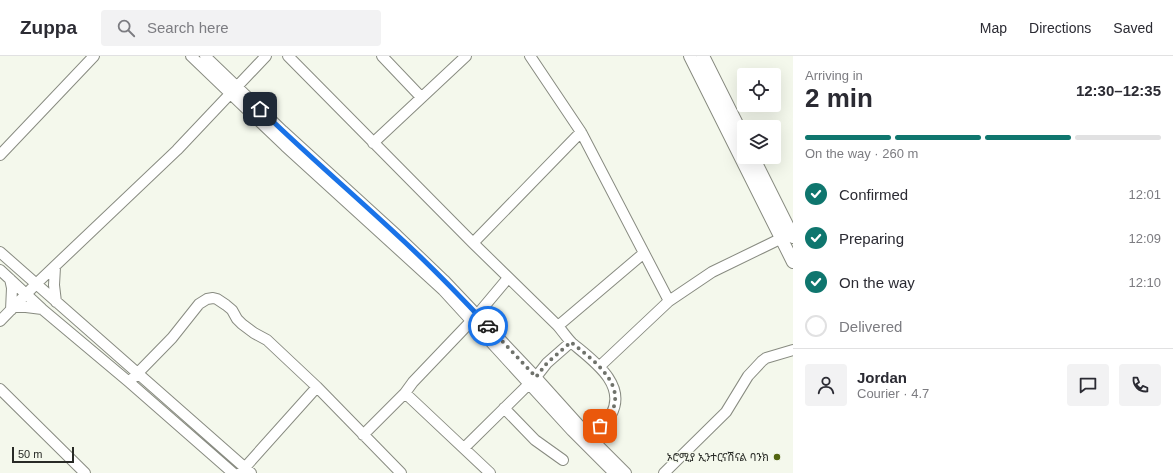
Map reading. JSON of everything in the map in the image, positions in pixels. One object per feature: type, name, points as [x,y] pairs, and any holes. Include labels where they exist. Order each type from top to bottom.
[{"type":"main road","points":[[690,56],[787,237]]},
{"type":"main road","points":[[703,56],[737,124]]},
{"type":"main road","points":[[756,164],[787,237],[793,262]]},
{"type":"street","points":[[0,155],[94,56]]},
{"type":"street","points":[[191,56],[283,131],[444,280],[474,318],[532,381],[626,473]]},
{"type":"street","points":[[205,56],[234,90]]},
{"type":"street","points":[[0,321],[36,284],[177,150],[266,56]]},
{"type":"street","points":[[288,56],[373,143],[558,326],[571,342],[600,366],[611,382],[616,395],[615,405],[610,416],[590,437]]},
{"type":"street","points":[[382,56],[421,97]]},
{"type":"street","points":[[373,143],[466,56]]},
{"type":"street","points":[[530,56],[581,132],[669,301]]},
{"type":"street","points":[[473,243],[581,132]]},
{"type":"street","points":[[600,366],[669,301],[712,272],[787,237]]},
{"type":"street","points":[[0,252],[245,471],[316,386]]},
{"type":"street","points":[[558,326],[644,253]]},
{"type":"street","points":[[20,269],[38,273],[52,269]]},
{"type":"street","points":[[52,269],[56,302]]},
{"type":"street","points":[[0,270],[42,309],[129,382],[233,473]]},
{"type":"street","points":[[363,435],[474,318],[508,278]]},
{"type":"street","points":[[10,279],[13,309]]},
{"type":"street","points":[[129,382],[172,338],[199,304],[207,299],[213,298],[222,301],[232,310],[237,319],[254,333],[267,340],[316,386],[401,473]]},
{"type":"street","points":[[13,309],[26,307],[42,309]]},
{"type":"street","points":[[464,448],[532,381],[547,363],[571,342]]},
{"type":"street","points":[[664,473],[726,412],[748,376],[762,361],[766,358],[793,350]]},
{"type":"street","points":[[532,381],[572,431],[614,473]]},
{"type":"street","points":[[0,389],[85,473]]},
{"type":"street","points":[[405,392],[490,473]]},
{"type":"street","points":[[504,408],[535,440],[563,460]]},
{"type":"way so far","points":[[488,326],[536,377],[547,363],[571,342],[600,366],[611,382],[616,395],[615,405],[610,416],[600,426]]},
{"type":"place","name":"ኦሮሚያ ኢንተርናሽናል ባንክ","points":[[777,457]]},
{"type":"route","points":[[260,109],[416,253],[488,326]]}]
